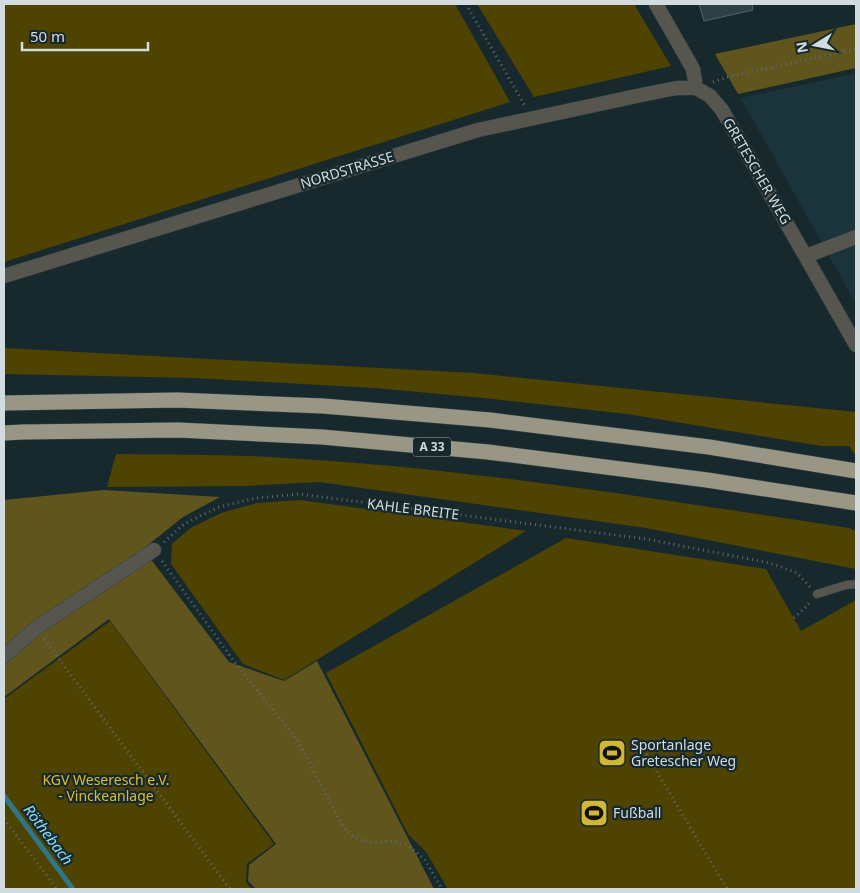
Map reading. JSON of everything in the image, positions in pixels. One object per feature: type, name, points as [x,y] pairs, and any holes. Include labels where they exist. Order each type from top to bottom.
[{"type":"highway","name":"A 33","points":[[4,403],[176,400],[322,406],[490,420],[709,447],[856,471]]},
{"type":"highway","name":"A 33","points":[[4,433],[178,430],[322,437],[488,452],[707,480],[856,503]]},
{"type":"street","points":[[656,4],[694,70],[696,88]]},
{"type":"street","name":"NORDSTRASSE","points":[[4,276],[478,130],[677,88],[696,88]]},
{"type":"street","name":"GRETESCHER WEG","points":[[696,88],[710,96],[722,110],[856,345]]},
{"type":"street","points":[[806,256],[856,237]]},
{"type":"street","points":[[4,656],[36,628],[154,550]]},
{"type":"lane","points":[[817,594],[846,585],[856,584]]},
{"type":"path","points":[[466,4],[531,118]]},
{"type":"path","points":[[696,88],[727,77],[856,49]]},
{"type":"path","name":"KAHLE BREITE","points":[[154,550],[184,524],[219,507],[256,498],[299,494],[646,539],[770,562],[797,573],[817,594]]},
{"type":"path","points":[[154,550],[233,660],[298,741],[342,825],[354,838],[372,843],[389,841],[408,845],[425,860],[442,889]]},
{"type":"path","points":[[794,618],[817,594]]},
{"type":"path","points":[[36,628],[230,889]]},
{"type":"path","points":[[644,750],[727,889]]},
{"type":"path","points":[[4,819],[57,889]]},
{"type":"shaded area","points":[[856,24],[856,68],[738,94],[715,54]]},
{"type":"shaded area","points":[[856,73],[856,304],[741,98]]},
{"type":"shaded area","points":[[104,490],[220,497],[183,517],[143,549],[229,662],[284,681],[317,661],[434,889],[256,889],[248,881],[249,865],[276,844],[109,619],[4,697],[4,500]]},
{"type":"green space","points":[[4,4],[455,4],[510,102],[4,262]]},
{"type":"green space","points":[[477,4],[634,4],[671,66],[534,97]]},
{"type":"green space","points":[[4,348],[474,373],[856,412],[856,456],[849,446],[822,446],[627,414],[484,398],[374,388],[194,378],[4,374]]},
{"type":"green space","points":[[116,454],[249,456],[414,468],[559,485],[849,528],[856,531],[856,569],[646,528],[319,482],[246,486],[107,487]]},
{"type":"green space","points":[[300,500],[526,531],[284,680],[243,664],[171,564],[172,544],[189,529],[221,513],[257,503]]},
{"type":"green space","name":"Sportanlage Gretescher Weg","points":[[566,538],[766,569],[801,631],[856,600],[856,889],[448,889],[426,852],[408,834],[326,673]]},
{"type":"green space","name":"KGV Weseresch e.V. - Vinckeanlage","points":[[110,621],[274,844],[247,864],[246,882],[252,889],[4,889],[4,699]]},
{"type":"building","points":[[699,4],[752,4],[753,10],[704,21]]},
{"type":"waterway","name":"Röthebach","points":[[4,796],[73,889]]},
{"type":"place","name":"Sportanlage Gretescher Weg","points":[[612,753]]},
{"type":"place","name":"Fußball","points":[[594,813]]}]
